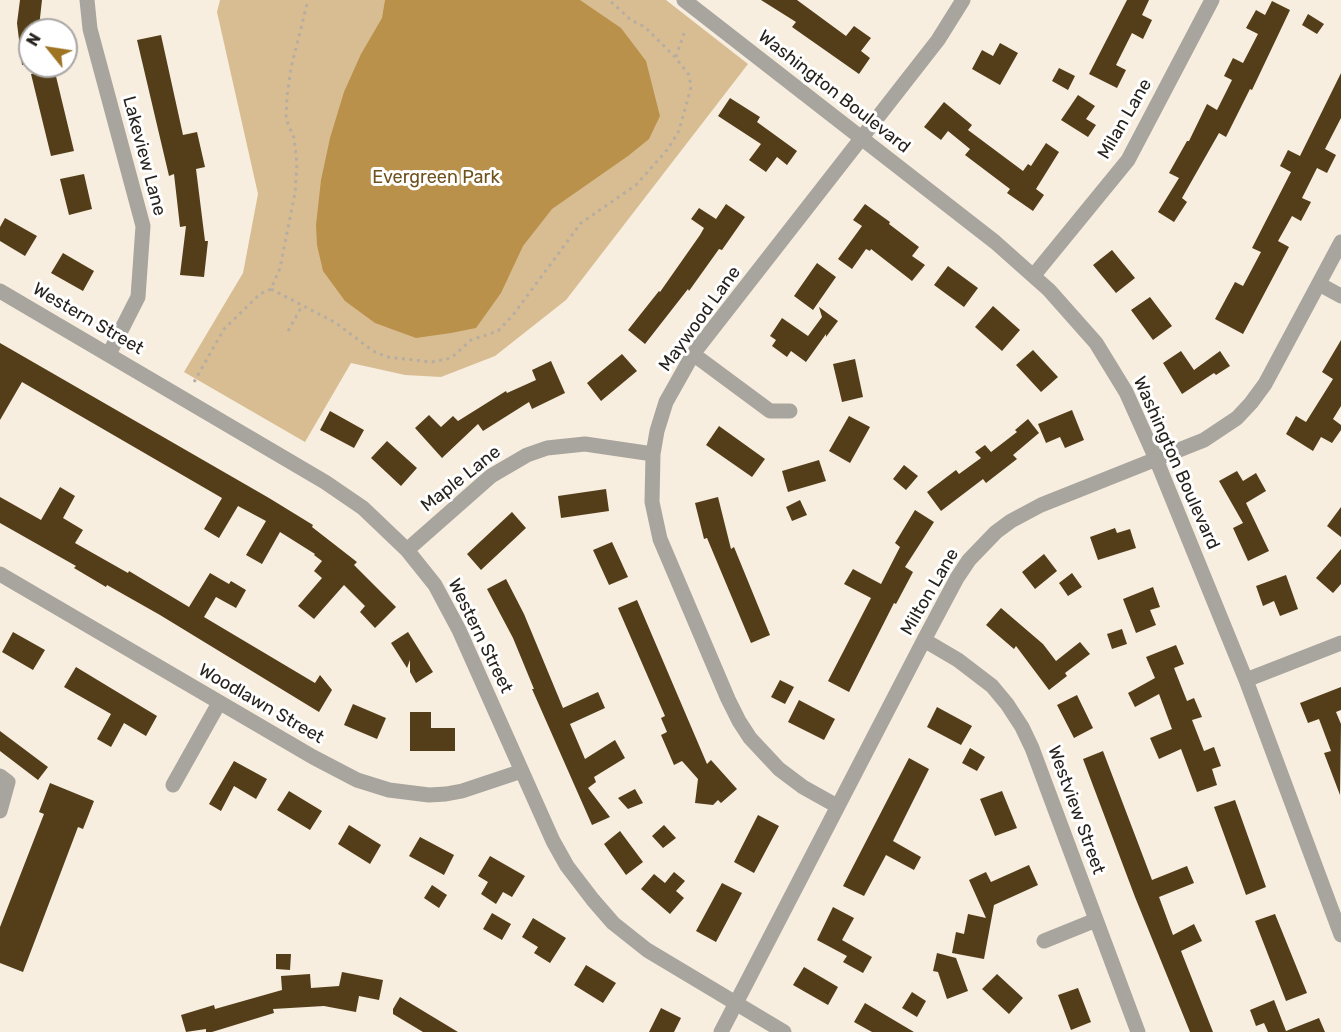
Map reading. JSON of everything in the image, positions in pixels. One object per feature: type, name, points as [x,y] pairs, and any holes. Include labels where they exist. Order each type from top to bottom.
[{"type":"street","name":"Lakeview Lane","points":[[87,0],[90,29],[143,226],[138,297],[109,354]]},
{"type":"street","name":"Washington Boulevard","points":[[684,0],[995,242],[1034,275],[1096,343],[1125,392],[1156,459],[1246,680],[1341,935]]},
{"type":"street","name":"Maywood Lane","points":[[837,806],[803,787],[779,769],[756,746],[739,721],[660,540],[652,502],[653,454],[666,402],[693,354],[938,40],[963,0]]},
{"type":"street","name":"Milan Lane","points":[[1034,275],[1128,160],[1212,0]]},
{"type":"street","name":"Milton Lane","points":[[721,1032],[924,640],[969,560],[996,532],[1041,505],[1204,440],[1237,418],[1251,403],[1276,365],[1341,242]]},
{"type":"street","points":[[1319,284],[1341,296]]},
{"type":"street","name":"Western Street","points":[[0,291],[109,354],[363,508],[407,550],[435,585],[459,630],[553,841],[567,866],[592,900],[613,922],[647,950],[784,1032]]},
{"type":"street","points":[[693,354],[770,411],[790,411]]},
{"type":"street","name":"Maple Lane","points":[[407,550],[491,476],[527,455],[547,448],[585,444],[653,454]]},
{"type":"street","name":"Woodlawn Street","points":[[0,574],[219,703],[357,780],[389,790],[429,795],[462,791],[522,771]]},
{"type":"street","name":"Westview Street","points":[[924,640],[958,660],[992,686],[1022,728],[1032,748],[1138,1032]]},
{"type":"street","points":[[1246,680],[1341,643]]},
{"type":"street","points":[[173,785],[219,703]]},
{"type":"street","points":[[0,776],[8,782],[0,811]]},
{"type":"street","points":[[1044,941],[1096,920]]},
{"type":"path","points":[[271,290],[280,268],[295,193],[297,164],[294,138],[286,119],[287,96],[293,58],[308,0]]},
{"type":"path","points":[[194,382],[224,329],[260,294],[271,290],[336,322],[373,351],[387,357],[432,362],[452,358],[471,340],[498,331],[513,315],[581,223],[636,185],[667,150],[679,131],[691,87],[689,75],[675,57],[645,27],[631,20],[609,0]]},
{"type":"path","points":[[675,57],[684,33]]},
{"type":"path","points":[[288,331],[302,306]]},
{"type":"green space","name":"Evergreen Park","points":[[220,0],[666,0],[748,64],[566,300],[495,356],[441,377],[405,375],[351,363],[305,442],[184,372],[243,273],[258,194],[217,12]]},
{"type":"shaded area","points":[[385,0],[580,0],[621,28],[646,61],[660,116],[649,139],[552,209],[523,246],[501,293],[476,328],[416,338],[375,323],[345,301],[323,271],[317,245],[316,225],[321,180],[330,138],[344,92],[361,54],[382,18]]},
{"type":"building","points":[[20,0],[42,0],[40,18],[18,18],[18,31],[17,23]]},
{"type":"building","points":[[761,0],[797,0],[846,36],[854,26],[871,38],[861,51],[870,58],[859,74],[792,27],[796,22]]},
{"type":"building","points":[[1127,0],[1149,0],[1142,15],[1152,20],[1143,39],[1132,33],[1116,65],[1126,70],[1117,88],[1089,74]]},
{"type":"building","points":[[1272,1],[1290,10],[1252,90],[1250,89],[1226,137],[1219,133],[1182,198],[1187,202],[1174,222],[1158,212],[1179,178],[1169,173],[1189,141],[1207,104],[1217,110],[1232,80],[1224,76],[1233,58],[1243,63],[1258,34],[1246,28],[1256,10],[1265,15]]},
{"type":"building","points":[[1308,14],[1324,24],[1317,34],[1302,25]]},
{"type":"building","points":[[161,35],[183,135],[197,132],[205,167],[196,169],[205,241],[208,241],[204,277],[180,275],[186,226],[180,227],[174,174],[169,176],[137,40]]},
{"type":"building","points":[[1000,43],[1018,53],[1000,85],[972,69],[982,50],[993,56]]},
{"type":"building","points":[[1059,68],[1075,76],[1068,90],[1052,81]]},
{"type":"building","points":[[1341,73],[1341,118],[1325,149],[1336,155],[1327,173],[1317,168],[1302,198],[1311,202],[1301,221],[1292,216],[1278,241],[1289,247],[1243,334],[1215,319],[1235,282],[1243,286],[1261,252],[1252,248],[1291,172],[1280,166],[1288,150],[1300,156]]},
{"type":"building","points":[[32,78],[56,78],[74,151],[51,156]]},
{"type":"building","points":[[1078,95],[1095,106],[1086,119],[1096,125],[1088,137],[1061,120]]},
{"type":"building","points":[[730,98],[760,117],[757,122],[797,151],[787,165],[777,157],[766,172],[749,160],[761,144],[718,116]]},
{"type":"building","points":[[944,102],[972,125],[968,130],[1023,171],[1028,164],[1031,166],[1046,143],[1059,152],[1036,189],[1044,195],[1033,211],[1007,193],[1010,189],[965,155],[970,149],[948,131],[941,140],[924,127]]},
{"type":"building","points":[[84,174],[92,209],[69,215],[60,179]]},
{"type":"building","points":[[726,204],[745,217],[722,250],[719,249],[689,291],[688,289],[645,344],[628,330],[660,292],[704,228],[691,219],[699,208],[716,219]]},
{"type":"building","points":[[865,204],[919,247],[912,256],[925,265],[912,281],[871,249],[870,251],[866,249],[852,269],[838,259],[862,226],[853,220]]},
{"type":"building","points":[[5,218],[37,236],[25,256],[0,241],[0,227]]},
{"type":"building","points":[[1112,250],[1135,278],[1116,293],[1093,265]]},
{"type":"building","points":[[63,253],[94,271],[83,291],[51,273]]},
{"type":"building","points":[[817,263],[836,277],[813,310],[794,296]]},
{"type":"building","points":[[948,266],[978,288],[964,307],[934,285]]},
{"type":"building","points":[[1150,297],[1172,326],[1153,340],[1131,310]]},
{"type":"building","points":[[993,306],[1020,330],[1002,351],[975,327]]},
{"type":"building","points":[[819,307],[838,321],[806,362],[791,351],[787,357],[772,346],[776,340],[770,336],[782,318],[808,336],[822,317]]},
{"type":"building","points":[[1341,340],[1341,406],[1333,419],[1341,425],[1341,430],[1332,443],[1321,437],[1313,451],[1286,434],[1296,416],[1306,422],[1333,379],[1322,372]]},
{"type":"building","points":[[0,343],[313,525],[312,527],[357,562],[354,565],[396,607],[375,628],[360,612],[365,606],[344,585],[314,619],[298,606],[322,578],[314,571],[322,561],[315,554],[280,532],[262,564],[246,555],[266,521],[238,506],[219,538],[204,529],[222,498],[22,382],[0,420]]},
{"type":"building","points":[[1033,350],[1058,377],[1041,392],[1016,365]]},
{"type":"building","points":[[1181,351],[1194,370],[1220,351],[1230,366],[1216,375],[1214,373],[1182,394],[1163,363]]},
{"type":"building","points":[[622,354],[637,371],[601,401],[587,383]]},
{"type":"building","points":[[855,359],[863,397],[842,402],[833,364]]},
{"type":"building","points":[[551,361],[565,393],[532,409],[529,402],[483,431],[478,424],[442,458],[415,428],[429,415],[441,427],[453,416],[458,421],[506,391],[507,393],[536,380],[532,370]]},
{"type":"building","points":[[1072,410],[1084,440],[1065,448],[1060,437],[1046,443],[1038,424]]},
{"type":"building","points":[[330,411],[364,430],[354,448],[320,430]]},
{"type":"building","points":[[849,416],[870,427],[850,463],[829,451]]},
{"type":"building","points":[[1028,419],[1039,433],[1013,455],[1017,459],[986,483],[983,479],[941,511],[927,492],[956,470],[959,474],[981,458],[975,452],[985,445],[991,452],[1017,432],[1015,430]]},
{"type":"building","points":[[719,426],[765,459],[752,477],[706,445]]},
{"type":"building","points":[[387,441],[417,468],[401,486],[371,458]]},
{"type":"building","points":[[819,460],[826,481],[788,492],[782,471]]},
{"type":"building","points":[[904,465],[918,476],[906,490],[893,479]]},
{"type":"building","points":[[1237,471],[1243,481],[1256,473],[1266,491],[1246,503],[1269,551],[1248,561],[1233,528],[1243,523],[1219,481]]},
{"type":"building","points":[[60,487],[75,496],[63,518],[83,530],[75,543],[128,573],[129,571],[189,607],[210,573],[229,584],[231,581],[246,590],[236,608],[216,597],[204,617],[315,683],[320,675],[332,690],[319,712],[160,615],[107,585],[106,587],[74,568],[76,566],[0,523],[0,497],[41,520]]},
{"type":"building","points":[[606,489],[609,511],[561,518],[558,496]]},
{"type":"building","points":[[718,497],[731,549],[734,547],[770,635],[751,643],[707,538],[704,539],[695,503]]},
{"type":"building","points":[[800,500],[807,515],[792,521],[786,507]]},
{"type":"building","points":[[1341,507],[1341,537],[1327,526]]},
{"type":"building","points":[[915,510],[934,522],[905,567],[913,572],[896,604],[894,603],[849,692],[828,681],[871,598],[844,584],[853,569],[881,584],[900,547],[895,543]]},
{"type":"building","points":[[512,512],[526,528],[481,570],[467,554]]},
{"type":"building","points":[[1115,528],[1117,533],[1130,529],[1136,548],[1098,560],[1090,537]]},
{"type":"building","points":[[612,542],[628,577],[609,585],[593,550]]},
{"type":"building","points":[[1341,549],[1341,584],[1333,593],[1316,578]]},
{"type":"building","points":[[1044,554],[1057,571],[1035,589],[1022,572]]},
{"type":"building","points":[[1072,573],[1082,587],[1068,596],[1059,583]]},
{"type":"building","points":[[1286,575],[1298,609],[1280,616],[1274,601],[1263,606],[1256,586]]},
{"type":"building","points":[[506,579],[524,614],[563,708],[598,692],[605,708],[570,724],[585,759],[615,740],[625,758],[594,777],[596,782],[588,788],[610,817],[592,825],[532,689],[534,689],[513,638],[487,589]]},
{"type":"building","points":[[1153,587],[1160,607],[1150,610],[1156,625],[1136,633],[1123,599]]},
{"type":"building","points":[[637,600],[707,764],[711,760],[737,789],[721,803],[718,800],[713,805],[695,803],[698,779],[682,761],[674,765],[661,735],[667,732],[661,718],[665,716],[618,608]]},
{"type":"building","points":[[1001,608],[1043,644],[1056,661],[1080,642],[1090,654],[1065,673],[1067,676],[1049,690],[1016,646],[1014,649],[986,625]]},
{"type":"building","points":[[1122,629],[1127,644],[1112,649],[1107,634]]},
{"type":"building","points":[[13,632],[45,650],[33,670],[2,652]]},
{"type":"building","points":[[408,632],[433,672],[416,683],[410,672],[410,660],[407,668],[391,643]]},
{"type":"building","points":[[1176,645],[1184,664],[1174,668],[1187,701],[1194,698],[1202,717],[1192,720],[1204,751],[1214,747],[1221,766],[1212,769],[1217,785],[1197,792],[1181,749],[1159,759],[1150,738],[1172,729],[1159,694],[1135,707],[1128,693],[1155,678],[1146,657]]},
{"type":"building","points":[[76,667],[157,716],[146,736],[124,723],[111,747],[97,739],[111,714],[64,687]]},
{"type":"building","points":[[780,680],[794,687],[785,704],[771,697]]},
{"type":"building","points":[[1341,687],[1341,710],[1336,712],[1341,724],[1340,795],[1324,753],[1331,751],[1319,719],[1308,723],[1300,703]]},
{"type":"building","points":[[1077,695],[1093,728],[1074,738],[1057,705]]},
{"type":"building","points":[[799,700],[835,719],[824,740],[788,722]]},
{"type":"building","points":[[353,704],[386,718],[377,739],[344,725]]},
{"type":"building","points":[[937,707],[972,726],[961,745],[927,727]]},
{"type":"building","points":[[410,712],[431,712],[431,728],[455,728],[455,751],[410,751]]},
{"type":"building","points":[[0,731],[48,767],[38,780],[0,751]]},
{"type":"building","points":[[970,748],[985,757],[977,771],[962,763]]},
{"type":"building","points":[[1103,751],[1152,880],[1187,866],[1194,883],[1159,897],[1173,935],[1194,924],[1202,941],[1181,951],[1213,1032],[1190,1032],[1135,897],[1083,759]]},
{"type":"building","points":[[909,758],[929,769],[893,841],[921,857],[914,870],[886,855],[864,896],[843,886]]},
{"type":"building","points":[[234,761],[267,779],[256,799],[234,786],[221,811],[209,804]]},
{"type":"building","points":[[50,783],[94,801],[83,829],[78,827],[23,972],[0,963],[0,927],[44,814],[39,812]]},
{"type":"building","points":[[635,789],[643,803],[628,809],[618,798]]},
{"type":"building","points":[[289,791],[322,811],[310,830],[277,810]]},
{"type":"building","points":[[1002,791],[1017,828],[995,836],[980,799]]},
{"type":"building","points":[[1235,800],[1266,887],[1246,895],[1214,807]]},
{"type":"building","points":[[758,815],[779,826],[754,873],[734,862]]},
{"type":"building","points":[[349,825],[381,845],[370,864],[338,844]]},
{"type":"building","points":[[664,825],[676,838],[663,848],[652,836]]},
{"type":"building","points":[[620,831],[643,862],[626,875],[604,844]]},
{"type":"building","points":[[420,837],[454,855],[444,875],[409,856]]},
{"type":"building","points":[[490,856],[525,876],[512,897],[503,892],[496,904],[481,894],[488,882],[478,876]]},
{"type":"building","points":[[1029,865],[1038,885],[994,905],[984,959],[952,953],[956,932],[964,934],[968,914],[986,918],[969,880],[986,872],[991,882]]},
{"type":"building","points":[[674,872],[685,881],[676,891],[684,898],[670,914],[641,889],[654,874],[665,883]]},
{"type":"building","points":[[722,883],[742,893],[716,942],[696,931]]},
{"type":"building","points":[[432,885],[447,895],[439,908],[424,898]]},
{"type":"building","points":[[833,907],[854,918],[842,940],[872,957],[863,973],[843,962],[847,956],[817,940]]},
{"type":"building","points":[[492,913],[511,924],[502,940],[483,929]]},
{"type":"building","points":[[1275,914],[1307,993],[1286,1001],[1255,921]]},
{"type":"building","points":[[533,918],[566,938],[550,963],[534,953],[538,947],[522,937]]},
{"type":"building","points":[[937,953],[956,958],[968,991],[947,999],[938,972],[933,971]]},
{"type":"building","points":[[276,954],[291,954],[290,970],[276,969]]},
{"type":"building","points":[[586,965],[616,983],[603,1003],[574,985]]},
{"type":"building","points":[[804,967],[838,987],[828,1005],[793,985]]},
{"type":"building","points":[[342,972],[383,980],[379,1000],[359,996],[356,1012],[324,1006],[273,1009],[274,1013],[212,1032],[206,1032],[206,1029],[186,1032],[181,1015],[214,1005],[215,1009],[282,990],[281,976],[310,974],[311,988],[339,986]]},
{"type":"building","points":[[997,974],[1023,998],[1009,1014],[982,989]]},
{"type":"building","points":[[1078,988],[1091,1022],[1071,1030],[1058,995]]},
{"type":"building","points":[[912,992],[926,1001],[917,1017],[902,1008]]},
{"type":"building","points":[[400,997],[458,1032],[423,1032],[393,1014],[393,1009]]},
{"type":"building","points":[[1274,1000],[1286,1031],[1319,1018],[1325,1032],[1268,1032],[1264,1023],[1256,1026],[1250,1010]]},
{"type":"building","points":[[865,1003],[914,1032],[872,1032],[854,1022]]},
{"type":"building","points":[[661,1008],[681,1018],[674,1032],[649,1032]]}]
